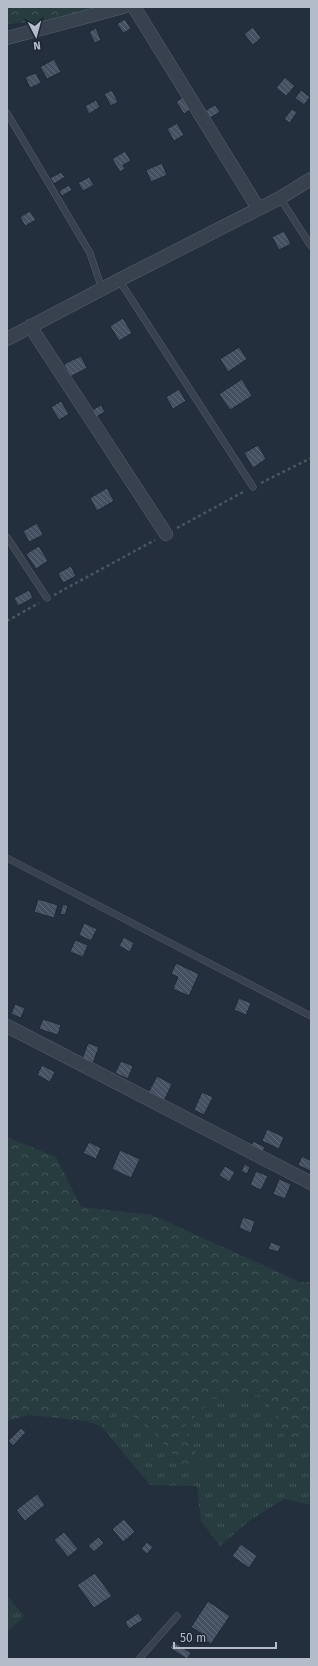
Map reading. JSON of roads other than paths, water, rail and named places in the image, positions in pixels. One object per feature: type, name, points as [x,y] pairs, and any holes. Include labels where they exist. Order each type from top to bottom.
[{"type":"street","points":[[7,38],[123,7]]},
{"type":"street","points":[[134,7],[258,208]]},
{"type":"street","points":[[7,340],[30,326],[280,198],[311,179]]},
{"type":"street","points":[[30,326],[166,534]]},
{"type":"street","points":[[7,1026],[311,1183]]},
{"type":"lane","points":[[7,113],[90,253],[102,289]]},
{"type":"lane","points":[[280,198],[311,246]]},
{"type":"lane","points":[[119,280],[253,487]]},
{"type":"lane","points":[[7,537],[47,598]]},
{"type":"lane","points":[[7,858],[311,1016]]},
{"type":"lane","points":[[139,1659],[177,1616]]}]
